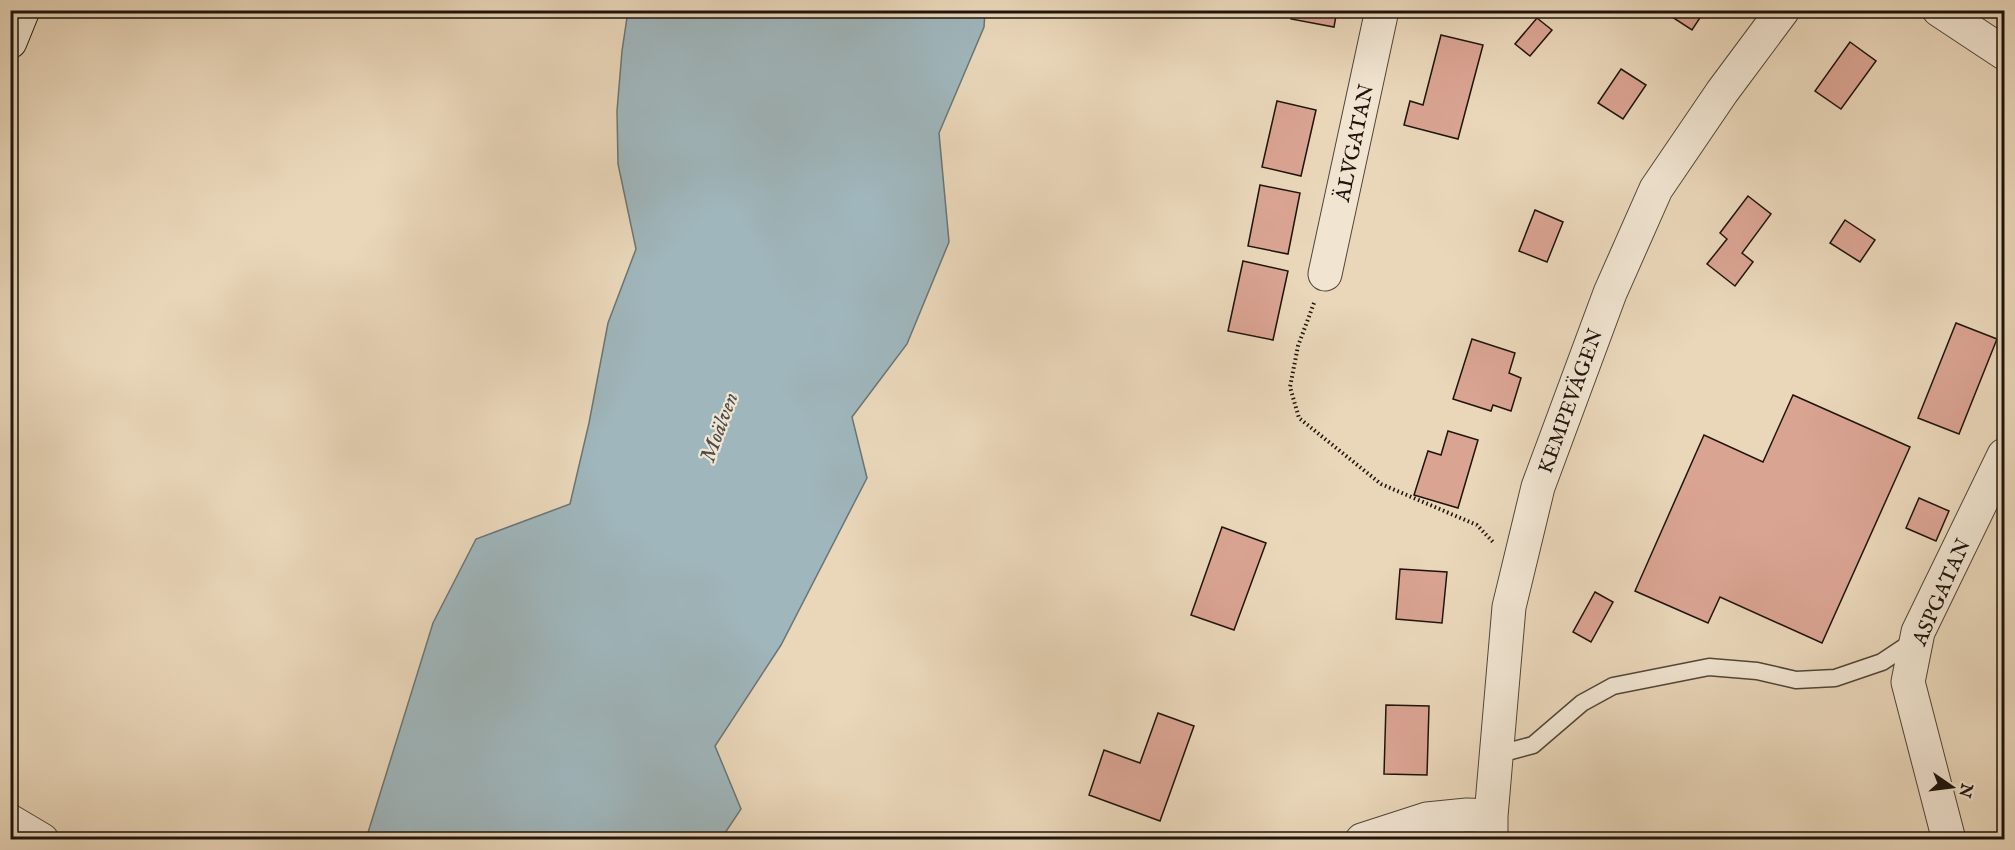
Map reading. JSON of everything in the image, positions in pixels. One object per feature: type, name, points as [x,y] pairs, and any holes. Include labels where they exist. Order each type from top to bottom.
[{"type":"street","points":[[10,42],[23,10]]},
{"type":"street","name":"ÄLVGATAN","points":[[1325,274],[1382,10]]},
{"type":"street","name":"KEMPEVÄGEN","points":[[1491,828],[1509,607],[1542,476],[1610,293],[1656,189],[1722,92],[1783,10]]},
{"type":"street","points":[[1939,10],[2004,52]]},
{"type":"street","name":"ASPGATAN","points":[[1949,840],[1908,682],[1918,632],[2004,455]]},
{"type":"street","points":[[1362,840],[1427,819],[1467,815],[1491,828]]},
{"type":"street","points":[[10,822],[42,840]]},
{"type":"lane","points":[[1496,755],[1533,745],[1582,703],[1613,686],[1709,667],[1757,671],[1796,680],[1835,678],[1882,662],[1916,640]]},
{"type":"path","points":[[1325,274],[1298,346],[1290,387],[1299,418],[1382,484],[1477,525],[1518,568]]},
{"type":"water","name":"Moälven","points":[[628,11],[985,11],[984,27],[939,133],[949,242],[907,344],[852,417],[867,478],[781,645],[715,746],[741,809],[721,839],[366,839],[433,623],[476,539],[570,504],[589,423],[608,323],[636,249],[618,164],[617,111]]},
{"type":"building","points":[[1292,10],[1337,10],[1334,27],[1291,19]]},
{"type":"building","points":[[1672,10],[1705,10],[1692,30],[1669,15]]},
{"type":"building","points":[[1537,18],[1552,30],[1530,56],[1515,44]]},
{"type":"building","points":[[1441,35],[1483,45],[1458,139],[1404,125],[1410,101],[1423,105]]},
{"type":"building","points":[[1850,42],[1876,61],[1841,109],[1815,91]]},
{"type":"building","points":[[1621,69],[1646,85],[1623,119],[1598,103]]},
{"type":"building","points":[[1277,101],[1316,110],[1301,176],[1262,167]]},
{"type":"building","points":[[1260,185],[1300,193],[1288,254],[1248,246]]},
{"type":"building","points":[[1748,196],[1771,214],[1742,253],[1753,262],[1735,286],[1707,264],[1727,239],[1720,233]]},
{"type":"building","points":[[1535,210],[1563,222],[1547,262],[1519,251]]},
{"type":"building","points":[[1845,220],[1875,240],[1860,262],[1830,243]]},
{"type":"building","points":[[1243,261],[1288,271],[1273,340],[1228,331]]},
{"type":"building","points":[[1956,323],[1997,339],[1959,434],[1918,418]]},
{"type":"building","points":[[1472,339],[1515,353],[1509,373],[1521,378],[1511,411],[1493,405],[1491,411],[1453,399]]},
{"type":"building","points":[[1793,395],[1910,447],[1822,643],[1720,597],[1708,623],[1635,591],[1704,435],[1763,462]]},
{"type":"building","points":[[1448,431],[1478,440],[1458,508],[1414,495],[1428,451],[1441,455]]},
{"type":"building","points":[[1919,498],[1949,511],[1936,541],[1906,528]]},
{"type":"building","points":[[1222,527],[1266,543],[1234,630],[1191,615]]},
{"type":"building","points":[[1400,569],[1447,572],[1442,623],[1396,619]]},
{"type":"building","points":[[1595,592],[1613,602],[1591,642],[1573,632]]},
{"type":"building","points":[[1386,705],[1429,706],[1427,775],[1384,774]]},
{"type":"building","points":[[1158,713],[1194,726],[1160,821],[1089,795],[1104,750],[1140,763]]}]
